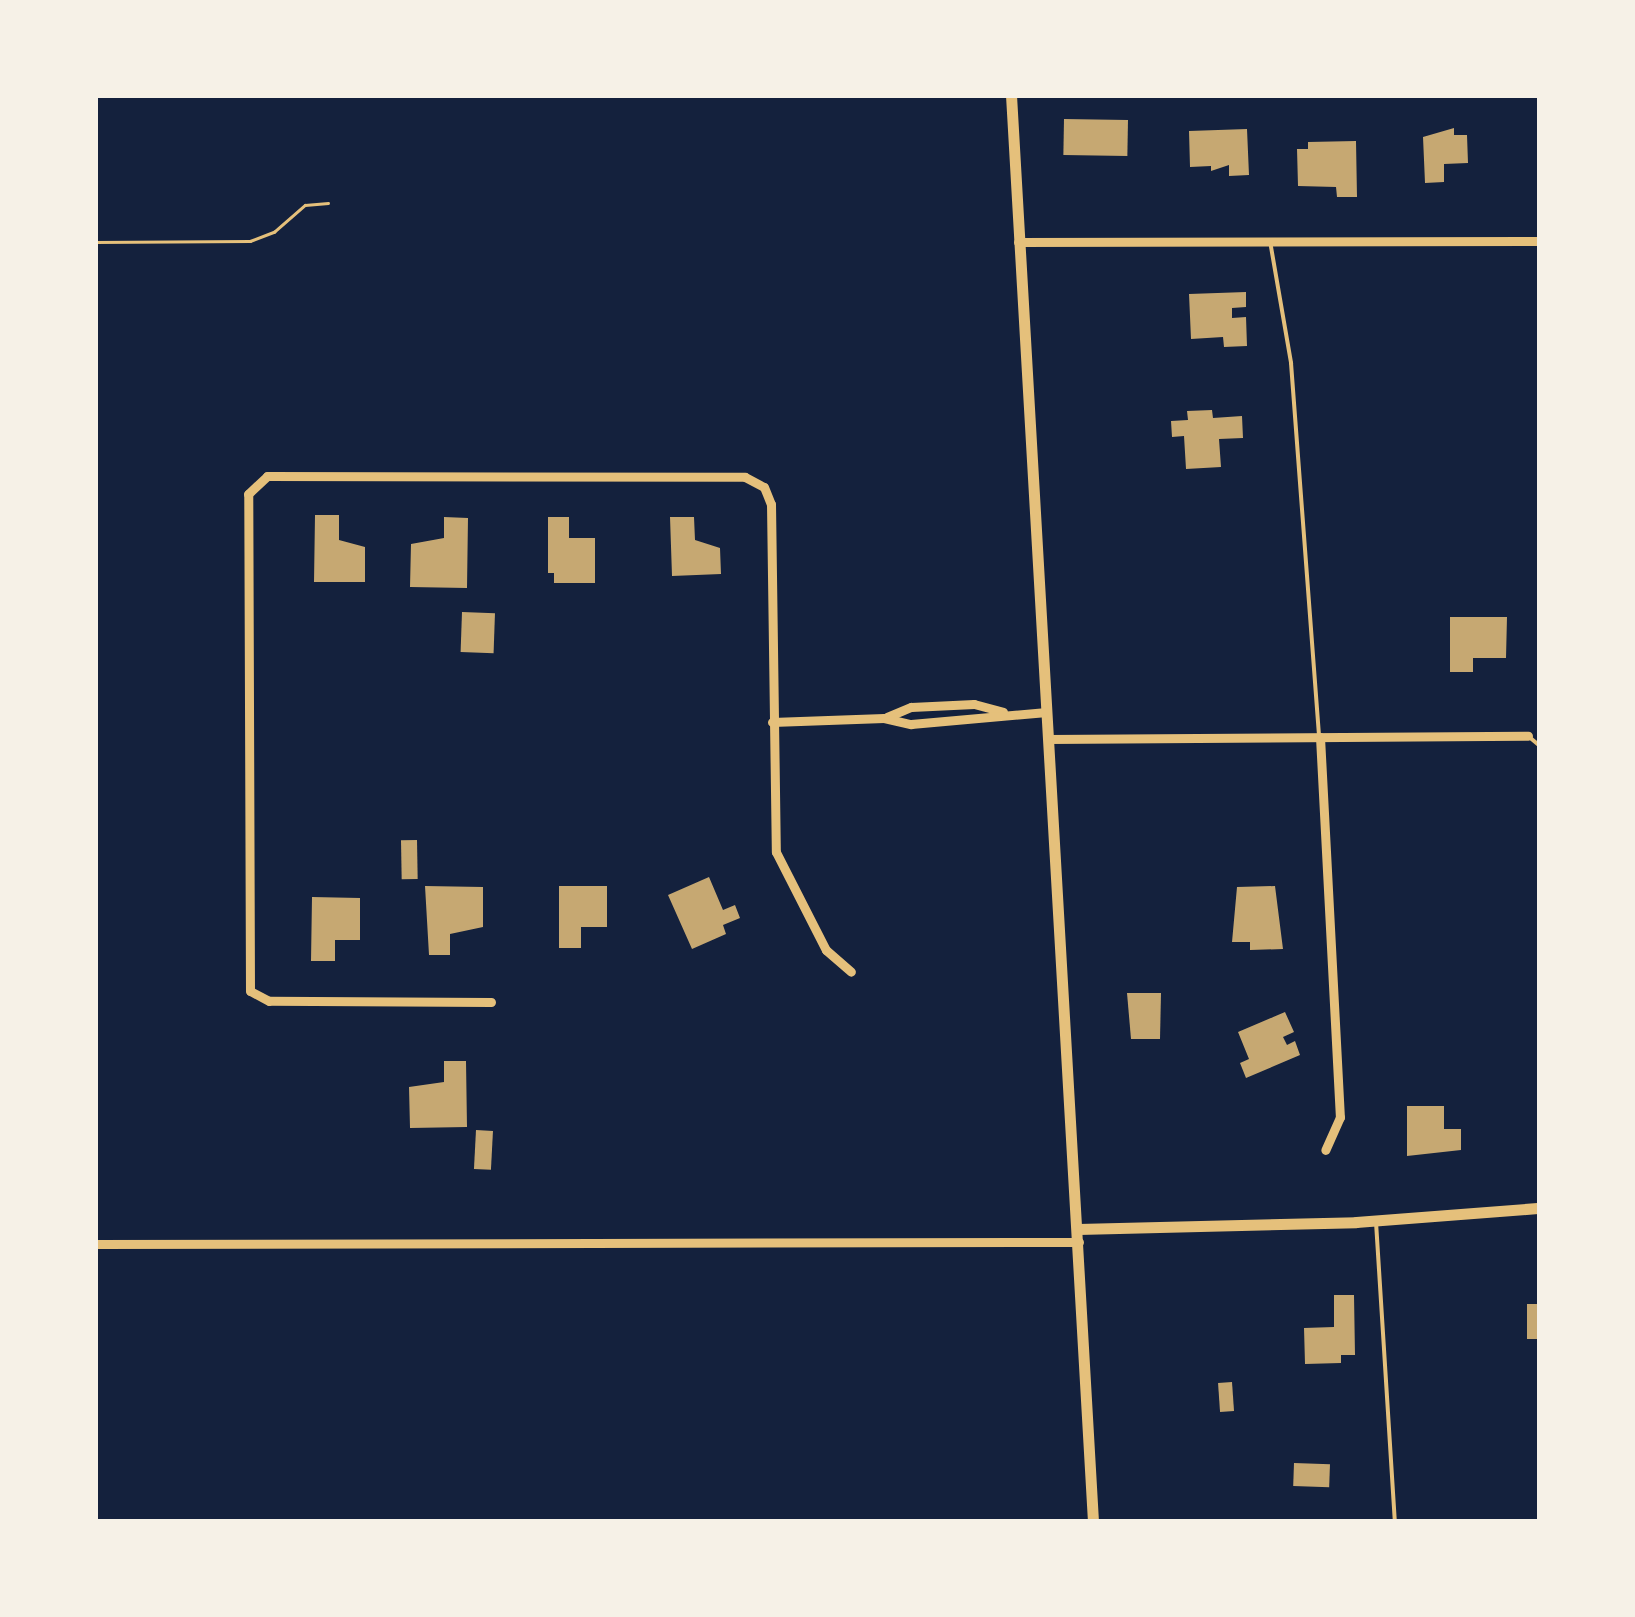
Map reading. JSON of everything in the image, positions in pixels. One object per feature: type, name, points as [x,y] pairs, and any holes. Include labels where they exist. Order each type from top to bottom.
[{"type":"street","points":[[1011,95],[1093,1522]]},
{"type":"street","points":[[1018,242],[1540,241]]},
{"type":"street","points":[[491,1002],[268,1001],[250,991],[248,514],[254,483],[267,476],[744,477],[764,487],[771,504],[776,852],[826,950],[852,972]]},
{"type":"street","points":[[884,718],[910,706],[974,704],[1003,712]]},
{"type":"street","points":[[772,722],[884,718],[928,724],[1003,712],[1046,712]]},
{"type":"street","points":[[1048,739],[1528,736]]},
{"type":"street","points":[[1320,737],[1340,1116],[1324,1150]]},
{"type":"street","points":[[95,1244],[1078,1235],[1540,1208]]},
{"type":"lane","points":[[1270,242],[1296,419],[1320,737]]},
{"type":"lane","points":[[1528,736],[1540,746]]},
{"type":"lane","points":[[1376,1220],[1395,1522]]},
{"type":"path","points":[[95,242],[250,242],[274,232],[305,205],[328,203]]},
{"type":"building","points":[[1064,119],[1128,120],[1127,156],[1063,155]]},
{"type":"building","points":[[1454,128],[1454,135],[1467,135],[1468,163],[1444,164],[1444,182],[1425,183],[1423,137]]},
{"type":"building","points":[[1247,129],[1249,175],[1229,176],[1229,165],[1211,171],[1211,166],[1190,167],[1189,131]]},
{"type":"building","points":[[1356,141],[1357,197],[1337,197],[1336,187],[1298,186],[1297,149],[1308,149],[1308,142]]},
{"type":"building","points":[[1246,292],[1246,307],[1232,308],[1232,318],[1246,317],[1247,346],[1224,347],[1223,337],[1191,339],[1189,294]]},
{"type":"building","points":[[1212,410],[1213,418],[1242,416],[1243,438],[1219,439],[1221,467],[1186,469],[1184,436],[1172,437],[1171,421],[1188,420],[1187,411]]},
{"type":"building","points":[[315,515],[339,515],[339,540],[365,547],[365,582],[314,582]]},
{"type":"building","points":[[444,517],[468,518],[467,588],[410,587],[411,544],[444,538]]},
{"type":"building","points":[[548,517],[569,517],[569,538],[595,538],[595,583],[554,583],[554,573],[548,573]]},
{"type":"building","points":[[670,517],[694,517],[695,540],[720,548],[721,574],[672,576]]},
{"type":"building","points":[[462,612],[495,613],[494,653],[461,652]]},
{"type":"building","points":[[1450,617],[1507,617],[1506,658],[1473,658],[1473,672],[1450,672]]},
{"type":"building","points":[[401,840],[417,840],[418,879],[402,879]]},
{"type":"building","points":[[709,877],[723,910],[735,905],[740,918],[723,925],[726,934],[692,949],[668,895]]},
{"type":"building","points":[[425,886],[483,887],[483,927],[450,934],[450,955],[429,955]]},
{"type":"building","points":[[559,886],[607,886],[607,927],[581,927],[581,948],[559,948]]},
{"type":"building","points":[[1275,886],[1283,949],[1250,950],[1250,942],[1232,942],[1237,887]]},
{"type":"building","points":[[312,897],[360,898],[360,940],[335,940],[335,961],[311,961]]},
{"type":"building","points":[[1127,993],[1161,993],[1160,1039],[1131,1039]]},
{"type":"building","points":[[1285,1012],[1294,1032],[1283,1037],[1287,1045],[1295,1041],[1300,1055],[1246,1078],[1240,1063],[1249,1059],[1238,1032]]},
{"type":"building","points":[[444,1061],[466,1061],[467,1127],[410,1128],[409,1087],[444,1082]]},
{"type":"building","points":[[1407,1106],[1444,1106],[1444,1129],[1461,1129],[1461,1150],[1407,1156]]},
{"type":"building","points":[[476,1130],[493,1131],[491,1170],[474,1169]]},
{"type":"building","points":[[1334,1295],[1354,1295],[1355,1355],[1341,1355],[1341,1363],[1305,1364],[1304,1328],[1334,1327]]},
{"type":"building","points":[[1527,1304],[1540,1304],[1540,1339],[1527,1339]]},
{"type":"building","points":[[1232,1382],[1234,1411],[1220,1412],[1218,1383]]},
{"type":"building","points":[[1294,1463],[1330,1464],[1329,1487],[1293,1486]]}]
